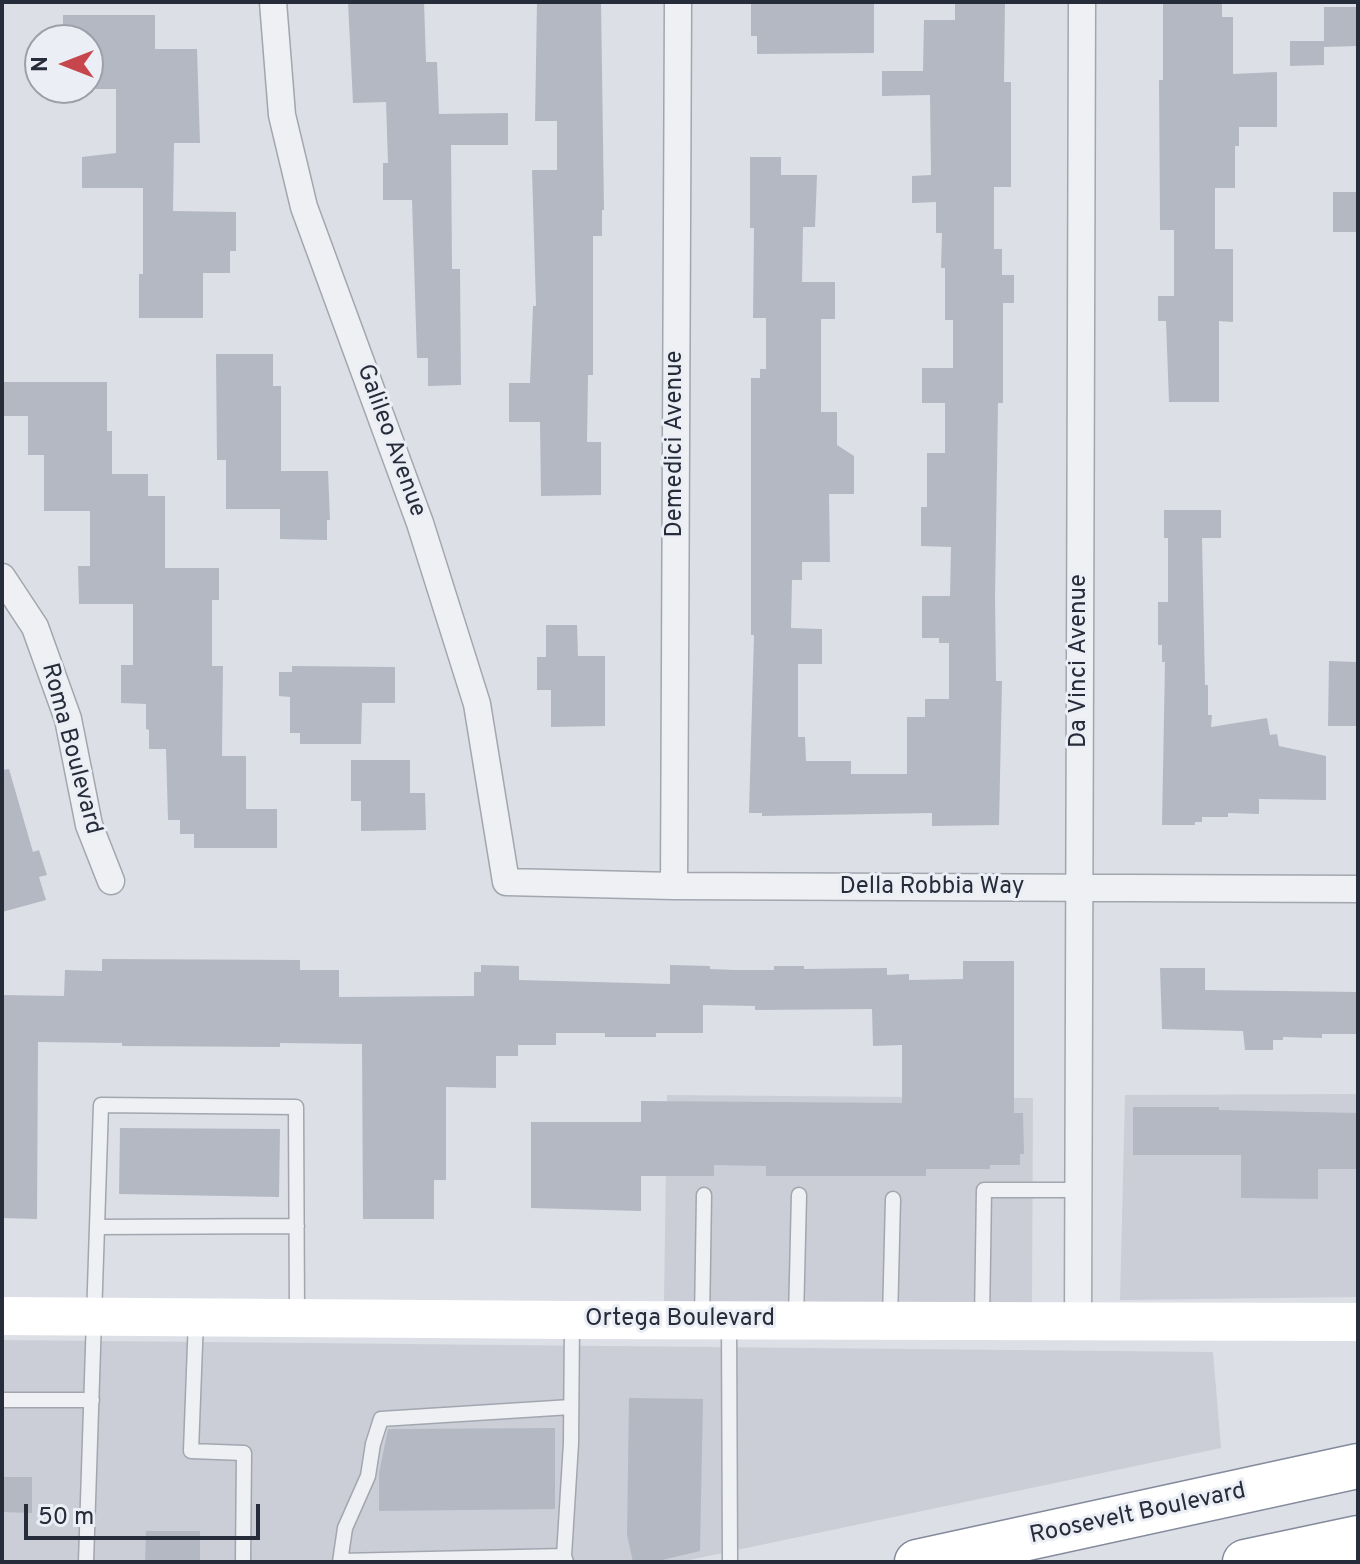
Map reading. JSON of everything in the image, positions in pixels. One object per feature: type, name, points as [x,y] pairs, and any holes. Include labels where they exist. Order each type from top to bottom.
[{"type":"highway","name":"Roosevelt Boulevard","points":[[917,1562],[1358,1466]]},
{"type":"highway","points":[[1245,1562],[1358,1538]]},
{"type":"main road","name":"Ortega Boulevard","points":[[2,1316],[1358,1322]]},
{"type":"street","name":"Galileo Avenue","points":[[273,2],[282,115],[304,207],[420,523],[477,704],[506,882]]},
{"type":"street","name":"Demedici Avenue","points":[[674,886],[678,2]]},
{"type":"street","name":"Da Vinci Avenue","points":[[1078,1320],[1082,2]]},
{"type":"street","name":"Roma Boulevard","points":[[2,577],[35,627],[68,719],[89,825],[111,881]]},
{"type":"street","name":"Della Robbia Way","points":[[506,882],[674,886],[1358,889]]},
{"type":"lane","points":[[86,1562],[101,1105],[296,1107],[297,1317]]},
{"type":"lane","points":[[982,1320],[984,1190],[1078,1190]]},
{"type":"lane","points":[[704,1195],[716,1320],[730,1562]]},
{"type":"lane","points":[[796,1320],[799,1195]]},
{"type":"lane","points":[[890,1320],[893,1199]]},
{"type":"lane","points":[[98,1227],[297,1226]]},
{"type":"lane","points":[[196,1316],[191,1451],[244,1453],[243,1562]]},
{"type":"lane","points":[[571,1407],[381,1419],[368,1476],[345,1528],[340,1561],[565,1559],[571,1407],[572,1320]]},
{"type":"lane","points":[[2,1400],[92,1400]]},
{"type":"shaded area","points":[[1358,1094],[1358,1297],[1120,1300],[1125,1095]]},
{"type":"shaded area","points":[[667,1095],[1033,1098],[1032,1303],[664,1301]]},
{"type":"shaded area","points":[[2,1340],[1213,1352],[1221,1448],[680,1562],[2,1562]]},
{"type":"building","points":[[348,2],[424,2],[426,62],[437,62],[439,114],[508,113],[508,145],[451,145],[452,269],[460,269],[461,385],[428,386],[428,358],[417,358],[412,200],[383,200],[383,163],[388,163],[386,102],[353,103]]},
{"type":"building","points":[[537,2],[601,2],[604,210],[602,236],[593,236],[593,375],[588,375],[587,442],[601,442],[601,495],[541,496],[540,422],[509,422],[509,383],[530,383],[533,306],[536,306],[532,170],[557,170],[557,121],[535,121]]},
{"type":"building","points":[[874,2],[874,53],[757,54],[757,36],[751,36],[751,4]]},
{"type":"building","points":[[955,2],[1005,2],[1004,82],[1011,82],[1011,187],[994,187],[994,249],[1002,249],[1002,275],[1014,275],[1014,303],[1003,303],[1003,403],[998,403],[995,596],[996,681],[1002,681],[999,825],[932,826],[932,813],[762,816],[762,813],[749,813],[754,635],[751,635],[751,378],[760,378],[760,369],[766,369],[766,318],[753,318],[754,228],[750,228],[750,157],[781,157],[781,175],[817,175],[815,227],[803,227],[802,282],[835,282],[835,319],[821,319],[821,412],[837,412],[837,445],[854,456],[854,494],[829,494],[830,562],[802,562],[802,580],[792,580],[791,628],[822,629],[822,664],[798,664],[798,737],[805,737],[806,761],[851,761],[851,774],[907,774],[907,717],[925,717],[925,699],[949,699],[949,643],[939,643],[939,638],[922,638],[922,596],[950,596],[951,547],[921,546],[921,507],[927,507],[927,453],[945,453],[945,403],[922,403],[922,368],[953,368],[953,320],[945,320],[945,268],[941,268],[942,233],[936,233],[936,202],[912,203],[912,176],[931,175],[930,95],[882,96],[882,71],[923,71],[924,20],[955,20]]},
{"type":"building","points":[[1163,2],[1222,2],[1222,17],[1233,17],[1233,74],[1277,72],[1277,127],[1239,127],[1239,146],[1235,146],[1235,188],[1215,188],[1215,249],[1233,249],[1233,322],[1219,321],[1219,402],[1169,402],[1166,321],[1158,321],[1158,296],[1174,296],[1174,230],[1160,230],[1159,80],[1163,80]]},
{"type":"building","points":[[1324,7],[1358,7],[1358,46],[1324,47],[1324,65],[1290,66],[1290,41],[1324,41]]},
{"type":"building","points":[[63,15],[155,15],[155,49],[197,49],[200,143],[174,143],[173,211],[236,212],[236,251],[230,251],[230,273],[203,273],[203,318],[139,318],[139,274],[143,274],[143,188],[82,188],[82,157],[116,153],[116,89],[104,89],[104,24],[63,24]]},
{"type":"building","points":[[1333,192],[1358,192],[1358,232],[1333,232]]},
{"type":"building","points":[[216,354],[273,354],[273,386],[281,386],[281,471],[328,471],[330,520],[327,520],[327,540],[280,539],[280,509],[226,509],[226,460],[217,460]]},
{"type":"building","points":[[2,382],[107,382],[107,431],[112,431],[112,474],[148,474],[148,496],[165,496],[165,568],[219,568],[219,600],[212,600],[212,666],[223,666],[222,756],[246,756],[246,809],[277,809],[277,848],[194,848],[194,834],[180,834],[180,820],[168,820],[166,749],[149,749],[146,704],[121,703],[121,665],[133,665],[133,604],[79,604],[78,566],[90,566],[90,511],[44,511],[44,455],[28,455],[28,416],[2,416]]},
{"type":"building","points":[[1164,510],[1221,510],[1221,538],[1202,538],[1205,685],[1208,685],[1211,727],[1267,718],[1270,735],[1277,734],[1279,746],[1326,756],[1326,800],[1259,799],[1259,814],[1228,813],[1228,817],[1202,817],[1202,822],[1195,822],[1195,825],[1162,825],[1165,662],[1162,662],[1162,645],[1158,645],[1158,602],[1168,602],[1168,538],[1164,538]]},
{"type":"building","points":[[546,625],[577,625],[578,656],[605,656],[605,726],[551,727],[551,690],[537,690],[537,657],[546,657]]},
{"type":"building","points":[[1329,661],[1358,662],[1358,726],[1328,726]]},
{"type":"building","points":[[292,666],[395,667],[395,703],[362,703],[361,744],[300,744],[300,733],[290,733],[290,697],[279,696],[279,672],[292,672]]},
{"type":"building","points":[[351,760],[410,760],[410,793],[425,793],[426,830],[361,831],[361,801],[351,801]]},
{"type":"building","points":[[9,769],[33,852],[39,850],[47,875],[39,877],[46,900],[2,912],[2,770]]},
{"type":"building","points":[[102,959],[300,960],[300,970],[339,970],[339,997],[474,996],[474,972],[481,972],[481,965],[519,966],[519,980],[670,984],[670,965],[735,970],[774,970],[774,966],[804,966],[804,969],[887,968],[887,975],[909,974],[909,980],[963,979],[963,961],[1014,961],[1014,1113],[1023,1113],[1024,1154],[1020,1154],[1020,1165],[990,1165],[990,1169],[926,1169],[926,1176],[766,1176],[766,1166],[714,1165],[714,1176],[641,1176],[641,1211],[531,1208],[531,1122],[641,1122],[641,1101],[902,1103],[902,1045],[873,1046],[872,1009],[755,1010],[755,1006],[703,1005],[703,1033],[605,1037],[605,1033],[556,1033],[556,1045],[518,1045],[518,1056],[496,1056],[496,1088],[446,1087],[446,1180],[434,1180],[434,1219],[363,1219],[362,1044],[280,1043],[280,1047],[38,1042],[37,1219],[2,1218],[2,995],[64,996],[65,970],[102,971]]},
{"type":"building","points":[[1160,968],[1205,968],[1205,990],[1358,992],[1358,1034],[1322,1034],[1322,1038],[1283,1037],[1283,1040],[1273,1040],[1273,1050],[1245,1050],[1243,1031],[1162,1029]]},
{"type":"building","points":[[1133,1107],[1358,1113],[1358,1169],[1318,1169],[1318,1199],[1241,1198],[1241,1155],[1133,1155]]},
{"type":"building","points":[[120,1128],[280,1129],[279,1197],[119,1194]]},
{"type":"building","points":[[629,1398],[703,1399],[700,1551],[654,1562],[633,1562],[627,1535]]},
{"type":"building","points":[[555,1428],[555,1509],[379,1511],[379,1473],[388,1429]]},
{"type":"building","points":[[2,1477],[32,1477],[32,1513],[2,1512]]},
{"type":"building","points":[[146,1531],[200,1531],[200,1562],[145,1562]]}]
